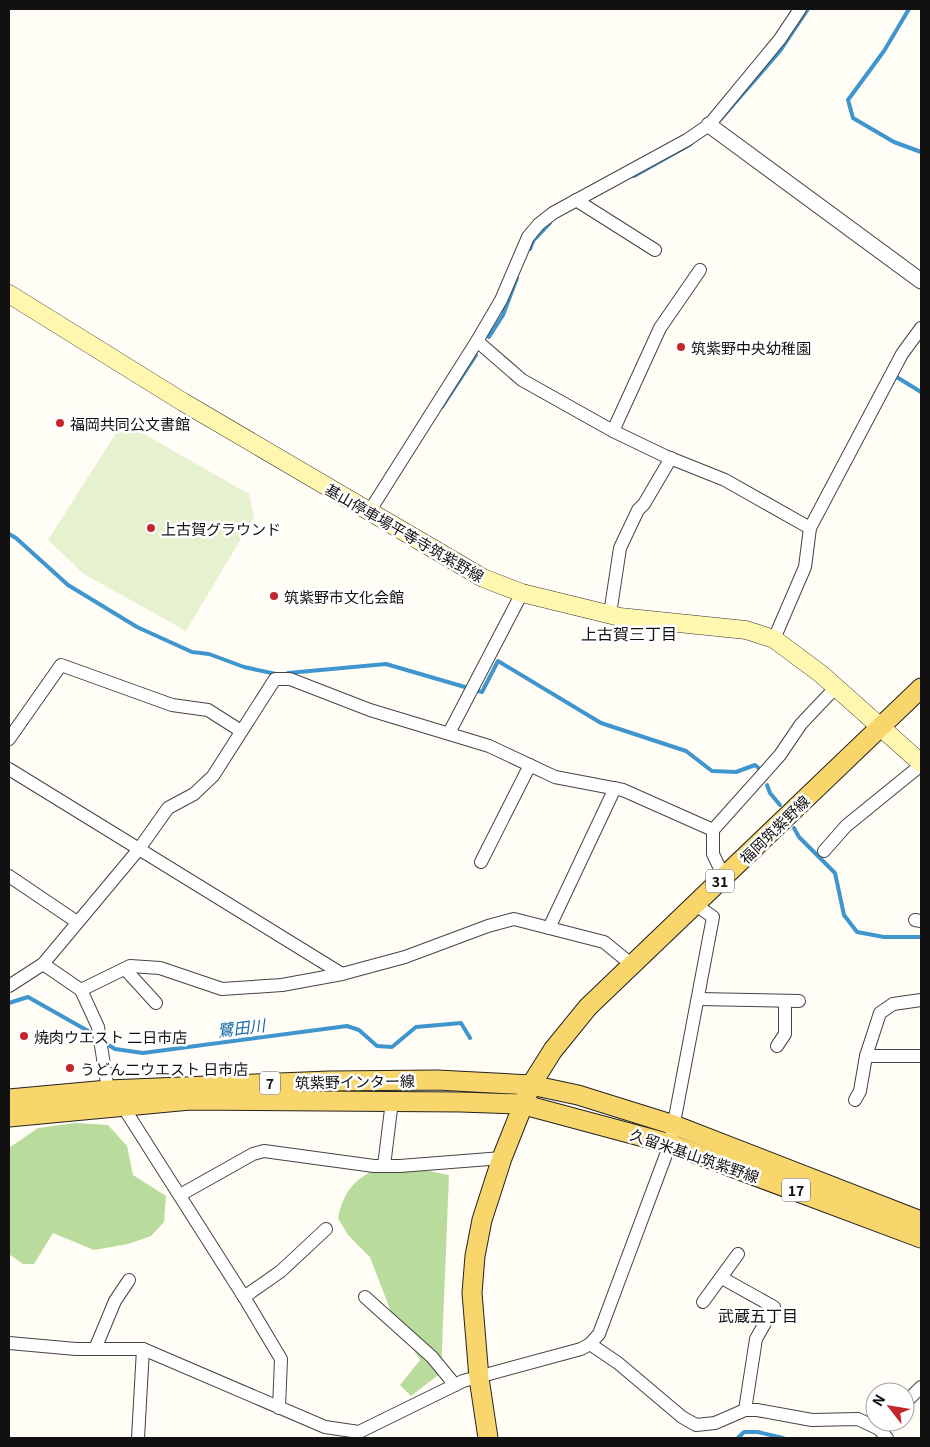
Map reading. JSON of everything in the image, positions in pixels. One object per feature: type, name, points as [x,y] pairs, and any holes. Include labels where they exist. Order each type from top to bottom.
[{"type":"main road","name":"基山停車場平等寺筑紫野線","points":[[9,294],[183,402],[483,578],[522,593],[610,614],[746,630],[774,639],[836,687],[921,764]]},
{"type":"main road","name":"福岡筑紫野線","points":[[531,1085],[553,1050],[588,1007],[921,688]]},
{"type":"main road","name":"筑紫野インター線","points":[[9,1099],[108,1090],[358,1080],[437,1080],[531,1085]]},
{"type":"main road","points":[[488,1438],[479,1378],[472,1293],[474,1256],[482,1220],[502,1158],[531,1085]]},
{"type":"main road","name":"久留米基山筑紫野線","points":[[531,1085],[578,1095],[674,1125],[921,1221]]},
{"type":"main road","name":"筑紫野インター線","points":[[9,1117],[190,1100],[522,1104]]},
{"type":"main road","name":"久留米基山筑紫野線","points":[[522,1104],[670,1144],[921,1238]]},
{"type":"street","points":[[369,512],[477,341],[501,300],[528,237],[539,224],[553,212],[687,140],[709,125],[780,39],[800,9]]},
{"type":"street","points":[[709,125],[921,281]]},
{"type":"street","points":[[576,200],[655,250]]},
{"type":"street","points":[[613,431],[660,328],[700,270]]},
{"type":"street","points":[[774,639],[805,567],[810,528],[902,354],[921,328]]},
{"type":"street","points":[[477,341],[522,380],[613,431],[725,480],[810,528]]},
{"type":"street","points":[[610,614],[620,548],[638,510],[644,504],[671,458]]},
{"type":"street","points":[[449,733],[522,593]]},
{"type":"street","points":[[9,739],[61,665],[172,705],[208,710],[241,731]]},
{"type":"street","points":[[9,986],[43,964],[139,848],[168,808],[194,794],[213,776],[275,680],[290,680],[370,710],[489,746],[555,777],[615,788],[714,830]]},
{"type":"street","points":[[724,877],[713,854],[714,830],[780,755],[801,724],[836,687]]},
{"type":"street","points":[[824,851],[846,826],[921,764]]},
{"type":"street","points":[[481,862],[530,765]]},
{"type":"street","points":[[9,769],[342,974]]},
{"type":"street","points":[[549,928],[615,788]]},
{"type":"street","points":[[9,876],[78,922]]},
{"type":"street","points":[[9,1343],[95,1349],[143,1349],[325,1426],[365,1435],[455,1385],[581,1349],[590,1344],[599,1334],[670,1144],[713,917],[696,905]]},
{"type":"street","points":[[81,990],[130,966],[160,968],[222,989],[282,985],[342,974],[405,957],[488,926],[514,919],[604,942],[632,964]]},
{"type":"street","points":[[43,964],[81,990],[98,1027],[108,1090]]},
{"type":"street","points":[[125,969],[156,1003]]},
{"type":"street","points":[[698,999],[800,1001]]},
{"type":"street","points":[[855,1100],[860,1091],[866,1056],[880,1013],[893,1004],[921,1000]]},
{"type":"street","points":[[777,1046],[785,1034],[785,1001]]},
{"type":"street","points":[[866,1056],[921,1056]]},
{"type":"street","points":[[384,1166],[392,1101]]},
{"type":"street","points":[[122,1105],[244,1297],[281,1360],[279,1408]]},
{"type":"street","points":[[180,1195],[253,1154],[264,1151],[384,1166],[502,1158]]},
{"type":"street","points":[[244,1297],[281,1271],[326,1229]]},
{"type":"street","points":[[703,1302],[738,1254]]},
{"type":"street","points":[[722,1278],[774,1307],[756,1339],[745,1410]]},
{"type":"street","points":[[95,1349],[115,1301],[129,1280]]},
{"type":"street","points":[[366,1297],[432,1357],[455,1385]]},
{"type":"street","points":[[590,1344],[618,1363],[682,1417],[696,1425],[715,1423],[745,1410],[757,1410],[812,1420],[858,1419],[865,1422]]},
{"type":"street","points":[[138,1438],[143,1349]]},
{"type":"green space","name":"上古賀グラウンド","points":[[123,422],[249,494],[254,517],[186,631],[84,574],[48,540]]},
{"type":"green space","points":[[75,1123],[108,1125],[127,1146],[133,1175],[166,1196],[164,1222],[151,1236],[128,1244],[94,1250],[53,1233],[34,1264],[23,1264],[9,1254],[9,1148],[38,1128]]},
{"type":"green space","points":[[390,1163],[449,1175],[441,1373],[411,1396],[400,1385],[420,1360],[393,1317],[370,1257],[348,1235],[338,1218],[345,1197],[355,1183],[370,1172]]},
{"type":"waterway","points":[[720,120],[780,51],[808,9]]},
{"type":"waterway","points":[[909,9],[884,51],[848,100],[853,118],[894,142],[921,152]]},
{"type":"waterway","points":[[634,176],[691,144]]},
{"type":"waterway","points":[[530,249],[533,241],[550,223]]},
{"type":"waterway","points":[[489,337],[503,315],[517,278]]},
{"type":"waterway","points":[[442,407],[476,355]]},
{"type":"waterway","points":[[896,374],[895,376],[921,392]]},
{"type":"waterway","points":[[9,534],[16,538],[68,585],[137,627],[192,652],[209,654],[244,667],[276,674]]},
{"type":"waterway","points":[[288,673],[386,664],[482,692],[498,661],[601,723],[686,751],[712,771],[736,772],[755,765],[761,770]]},
{"type":"waterway","points":[[767,785],[770,793],[780,805]]},
{"type":"waterway","points":[[794,828],[799,837],[835,873],[844,915],[857,932],[884,937],[921,937]]},
{"type":"waterway","name":"鷺田川","points":[[9,1003],[28,997],[97,1036]]},
{"type":"waterway","name":"鷺田川","points":[[104,1042],[115,1049],[143,1053],[347,1026],[359,1030],[377,1046],[392,1047],[416,1027],[461,1023],[470,1038]]},
{"type":"waterway","name":"鷺田川","points":[[738,1438],[744,1432],[758,1432],[783,1438]]},
{"type":"place","name":"筑紫野中央幼稚園","points":[[681,347]]},
{"type":"place","name":"福岡共同公文書館","points":[[60,423]]},
{"type":"place","name":"上古賀グラウンド","points":[[151,528]]},
{"type":"place","name":"筑紫野市文化会館","points":[[274,596]]},
{"type":"place","name":"焼肉ウエスト 二日市店","points":[[24,1036]]},
{"type":"place","name":"うどん二ウエスト 日市店","points":[[70,1068]]},
{"type":"district","name":"上古賀三丁目","points":[[629,633]]},
{"type":"district","name":"武蔵五丁目","points":[[758,1315]]}]
